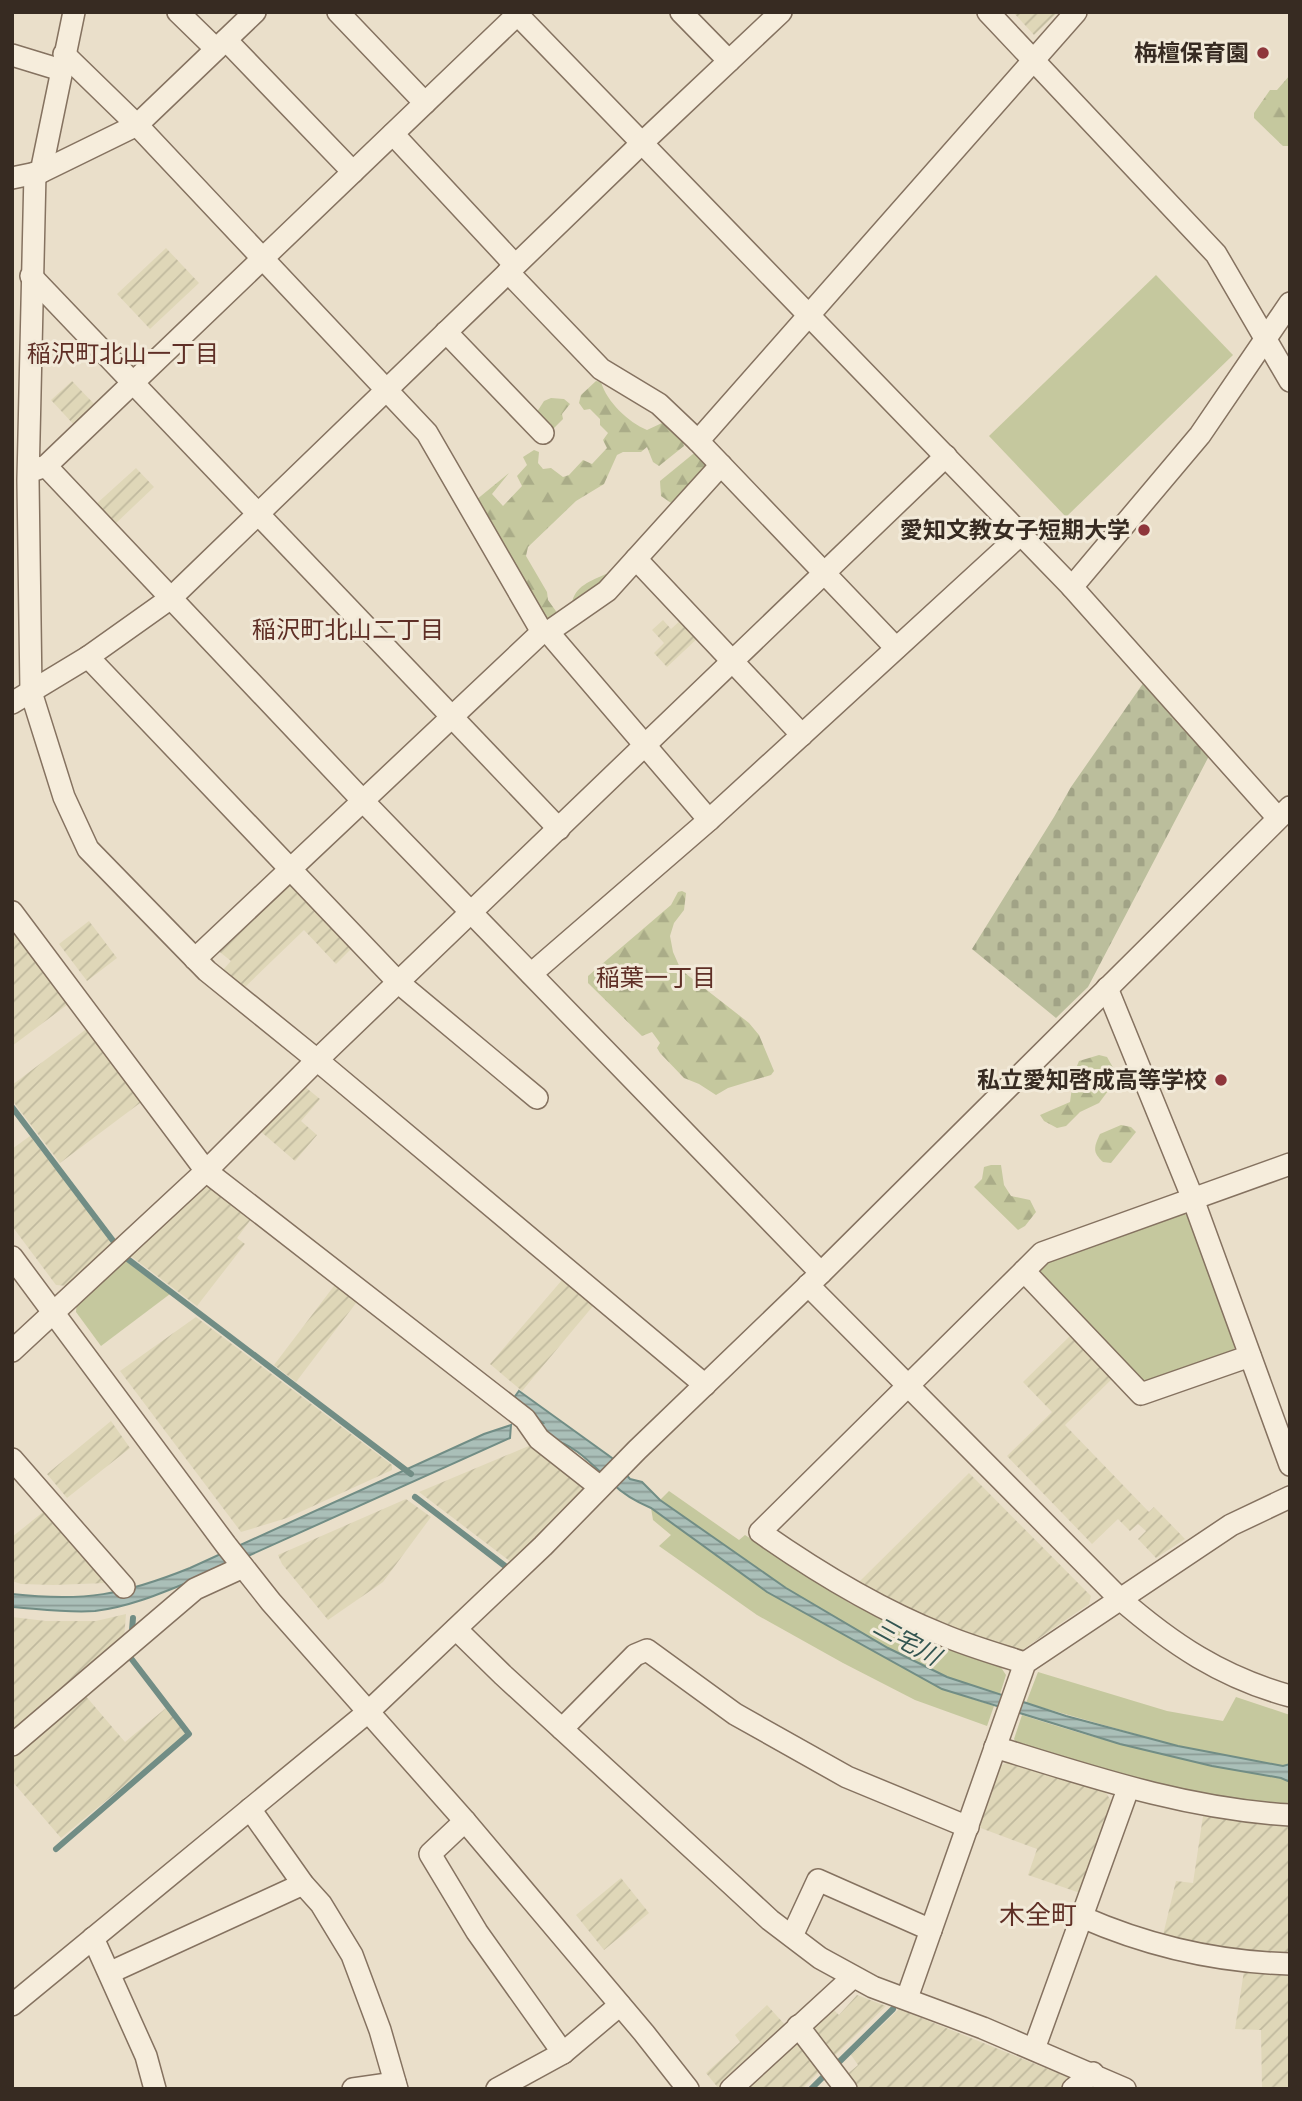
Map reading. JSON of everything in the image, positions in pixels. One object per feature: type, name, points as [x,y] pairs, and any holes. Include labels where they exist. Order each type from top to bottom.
[{"type":"street","points":[[74,12],[38,172],[31,276],[29,474],[22,697],[64,797],[88,849],[195,959],[705,1385]]},
{"type":"street","points":[[178,12],[221,45],[353,172]]},
{"type":"street","points":[[12,178],[38,172],[137,125],[255,12]]},
{"type":"street","points":[[338,12],[425,103]]},
{"type":"street","points":[[681,12],[729,61]]},
{"type":"street","points":[[22,697],[88,657],[171,598],[781,12]]},
{"type":"street","points":[[988,12],[1216,254],[1277,349],[1290,381]]},
{"type":"street","points":[[698,441],[1076,12]]},
{"type":"street","points":[[12,2005],[368,1712],[543,1546],[637,1450],[815,1279],[1284,813],[1072,587],[517,13],[133,382],[29,474]]},
{"type":"street","points":[[12,55],[63,62],[137,125],[427,433],[545,632],[709,820]]},
{"type":"street","points":[[393,134],[601,369],[659,404],[897,648]]},
{"type":"street","points":[[31,276],[559,829]]},
{"type":"street","points":[[1072,587],[1200,435],[1277,349],[1290,303]]},
{"type":"street","points":[[446,332],[543,433]]},
{"type":"street","points":[[12,1351],[206,1171],[317,1060],[946,456]]},
{"type":"street","points":[[195,959],[452,716],[545,632],[607,591],[721,466]]},
{"type":"street","points":[[29,474],[171,598],[531,974],[815,1279],[907,1386],[1119,1598],[1154,1629],[1204,1662],[1242,1680],[1290,1696]]},
{"type":"street","points":[[531,974],[709,820],[1021,534]]},
{"type":"street","points":[[636,559],[802,735]]},
{"type":"street","points":[[88,657],[399,984],[537,1098]]},
{"type":"street","points":[[12,912],[206,1171],[525,1419],[539,1439],[600,1487]]},
{"type":"street","points":[[1107,988],[1193,1199],[1290,1465]]},
{"type":"street","points":[[1023,1667],[943,1635],[864,1598],[760,1531],[1042,1253],[1290,1164]]},
{"type":"street","points":[[12,1257],[242,1566],[465,1821],[688,2089]]},
{"type":"street","points":[[1024,1271],[1141,1394],[1250,1356]]},
{"type":"street","points":[[12,1459],[124,1587]]},
{"type":"street","points":[[907,1998],[1023,1667],[1119,1598],[1231,1525],[1290,1497]]},
{"type":"street","points":[[12,1745],[195,1589],[242,1566]]},
{"type":"street","points":[[456,1629],[770,1920],[820,1958],[873,1987],[1034,2049],[1125,2089]]},
{"type":"street","points":[[562,1729],[635,1656],[647,1650],[735,1714],[847,1777],[968,1827]]},
{"type":"street","points":[[998,1739],[1128,1789],[1249,1812],[1290,1815]]},
{"type":"street","points":[[1034,2049],[1128,1789]]},
{"type":"street","points":[[250,1809],[303,1884],[321,1904],[352,1955],[380,2030],[396,2086],[353,2089]]},
{"type":"street","points":[[465,1821],[430,1854],[477,1932],[563,2053]]},
{"type":"street","points":[[792,1936],[818,1880],[931,1930]]},
{"type":"street","points":[[111,1972],[303,1884]]},
{"type":"street","points":[[1082,1917],[1120,1934],[1185,1952],[1252,1963],[1290,1964]]},
{"type":"street","points":[[93,1938],[111,1972],[146,2056],[155,2089]]},
{"type":"street","points":[[731,2089],[853,1977]]},
{"type":"street","points":[[497,2089],[563,2053],[620,2005]]},
{"type":"street","points":[[798,2026],[846,2089]]},
{"type":"street","points":[[1073,2089],[1093,2073]]},
{"type":"shaded area","points":[[1013,12],[1058,12],[1034,35]]},
{"type":"shaded area","points":[[166,248],[199,283],[150,329],[117,294]]},
{"type":"shaded area","points":[[72,381],[97,407],[76,427],[51,400]]},
{"type":"shaded area","points":[[136,468],[154,487],[113,526],[94,506]]},
{"type":"shaded area","points":[[683,618],[700,636],[667,667],[654,653],[664,643],[652,630],[663,620],[671,629]]},
{"type":"shaded area","points":[[287,883],[295,883],[355,945],[336,964],[304,930],[244,988],[223,970],[231,961],[216,949]]},
{"type":"shaded area","points":[[89,921],[117,958],[87,981],[59,944]]},
{"type":"shaded area","points":[[12,924],[71,1002],[12,1046]]},
{"type":"shaded area","points":[[89,1027],[144,1100],[60,1163],[12,1100],[12,1085]]},
{"type":"shaded area","points":[[304,1086],[320,1099],[301,1121],[317,1135],[295,1161],[259,1130]]},
{"type":"shaded area","points":[[30,1136],[113,1244],[68,1286],[56,1285],[12,1226],[12,1149]]},
{"type":"shaded area","points":[[209,1185],[252,1218],[237,1238],[245,1244],[197,1306],[128,1254],[198,1187]]},
{"type":"shaded area","points":[[562,1280],[593,1306],[522,1391],[490,1364]]},
{"type":"shaded area","points":[[337,1282],[359,1299],[296,1382],[274,1365]]},
{"type":"shaded area","points":[[196,1317],[392,1465],[392,1470],[287,1518],[241,1532],[120,1371]]},
{"type":"shaded area","points":[[1071,1335],[1113,1378],[1065,1425],[1149,1512],[1154,1507],[1185,1539],[1156,1558],[1138,1539],[1146,1531],[1138,1524],[1130,1531],[1118,1519],[1092,1544],[1007,1456],[1052,1412],[1023,1382]]},
{"type":"shaded area","points":[[111,1421],[130,1448],[67,1498],[47,1474]]},
{"type":"shaded area","points":[[531,1445],[585,1487],[511,1562],[419,1492]]},
{"type":"shaded area","points":[[969,1473],[1091,1596],[1089,1604],[1022,1650],[1011,1651],[943,1626],[858,1583]]},
{"type":"shaded area","points":[[406,1499],[431,1517],[383,1582],[328,1620],[282,1564],[278,1555]]},
{"type":"shaded area","points":[[48,1508],[107,1583],[53,1585],[21,1584],[12,1581],[12,1537]]},
{"type":"shaded area","points":[[126,1614],[124,1639],[12,1734],[12,1617],[46,1621],[96,1621]]},
{"type":"shaded area","points":[[84,1694],[125,1742],[166,1708],[186,1734],[61,1838],[12,1781],[12,1755]]},
{"type":"shaded area","points":[[1010,1761],[1106,1793],[1112,1802],[1080,1893],[1028,1875],[1037,1849],[978,1827],[1000,1766]]},
{"type":"shaded area","points":[[1203,1816],[1290,1827],[1290,1956],[1207,1946],[1163,1935],[1176,1881],[1193,1883]]},
{"type":"shaded area","points":[[621,1878],[649,1913],[604,1950],[576,1915]]},
{"type":"shaded area","points":[[1244,1971],[1290,1975],[1290,2089],[1262,2089],[1261,2030],[1235,2029]]},
{"type":"shaded area","points":[[857,1995],[886,2006],[831,2059],[812,2035],[812,2026],[832,2008],[839,2015]]},
{"type":"shaded area","points":[[767,2005],[786,2026],[719,2089],[706,2073],[740,2042],[735,2035]]},
{"type":"shaded area","points":[[899,2009],[1070,2078],[1064,2089],[853,2089],[844,2077],[858,2065],[851,2055]]},
{"type":"shaded area","points":[[796,2041],[822,2069],[802,2089],[743,2089]]},
{"type":"green space","points":[[1290,75],[1290,145],[1283,146],[1254,118],[1254,113],[1270,90],[1277,90]]},
{"type":"green space","points":[[1156,275],[1233,355],[1066,517],[989,436]]},
{"type":"green space","points":[[596,381],[601,382],[613,404],[633,422],[647,430],[662,423],[681,436],[684,446],[659,466],[653,462],[647,447],[641,452],[623,452],[617,455],[604,484],[576,501],[528,547],[526,556],[558,614],[572,604],[576,593],[584,585],[606,574],[609,578],[553,622],[541,620],[476,500],[509,473],[492,494],[503,506],[522,486],[517,476],[527,465],[523,457],[534,450],[539,452],[538,463],[543,469],[551,468],[563,477],[569,475],[583,460],[592,464],[607,448],[603,440],[608,433],[600,425],[600,419],[590,409],[584,410],[579,403],[581,395]]},
{"type":"green space","points":[[551,398],[564,399],[570,404],[562,414],[563,419],[551,431],[535,415],[544,401]]},
{"type":"green space","points":[[693,454],[697,454],[708,467],[674,505],[661,496],[660,481]]},
{"type":"green space","points":[[1144,682],[1209,756],[1088,987],[1056,1018],[972,949],[1071,787]]},
{"type":"green space","points":[[678,892],[686,893],[684,910],[674,923],[670,936],[681,970],[749,1023],[759,1035],[774,1071],[771,1075],[728,1088],[716,1095],[684,1078],[660,1053],[657,1048],[660,1043],[652,1032],[642,1036],[588,983],[588,976],[671,905]]},
{"type":"green space","points":[[1099,1055],[1107,1057],[1115,1071],[1114,1083],[1099,1103],[1080,1112],[1066,1126],[1057,1128],[1044,1121],[1040,1115],[1070,1102],[1074,1073],[1079,1061]]},
{"type":"green space","points":[[1121,1125],[1131,1127],[1136,1132],[1111,1163],[1103,1162],[1097,1155],[1096,1142],[1100,1134]]},
{"type":"green space","points":[[1001,1165],[1004,1185],[1011,1196],[1030,1200],[1036,1212],[1025,1226],[1018,1230],[974,1187],[982,1179],[984,1167]]},
{"type":"green space","points":[[1181,1212],[1190,1217],[1236,1345],[1232,1353],[1151,1381],[1143,1380],[1040,1274],[1040,1267],[1046,1260]]},
{"type":"green space","points":[[123,1259],[170,1294],[101,1346],[76,1312],[77,1301]]},
{"type":"green space","points":[[669,1491],[739,1540],[745,1535],[851,1604],[961,1653],[1000,1666],[1006,1675],[1000,1694],[947,1678],[888,1648],[786,1588],[660,1500]]},
{"type":"green space","points":[[651,1508],[767,1592],[942,1689],[994,1706],[987,1726],[915,1700],[757,1615],[659,1546],[671,1535],[653,1520]]},
{"type":"green space","points":[[1038,1672],[1167,1711],[1223,1721],[1236,1697],[1290,1715],[1290,1764],[1283,1766],[1178,1746],[1026,1703]]},
{"type":"green space","points":[[1022,1715],[1150,1751],[1281,1778],[1290,1782],[1290,1808],[1161,1788],[1017,1744],[1014,1739]]},
{"type":"water","points":[[519,1391],[612,1458],[630,1479],[642,1482],[660,1500],[786,1588],[888,1648],[947,1677],[1066,1716],[1178,1746],[1283,1766],[1290,1764],[1290,1782],[1120,1744],[942,1689],[767,1592],[651,1508],[626,1495],[576,1451],[549,1439],[539,1424],[543,1423],[513,1399]]},
{"type":"water","points":[[511,1425],[510,1438],[199,1578],[148,1598],[95,1611],[12,1607],[12,1594],[61,1597],[103,1594],[166,1577],[484,1434]]},
{"type":"waterway","points":[[12,1107],[114,1242]]},
{"type":"waterway","points":[[125,1257],[411,1474]]},
{"type":"waterway","points":[[415,1497],[505,1566]]},
{"type":"waterway","points":[[132,1630],[133,1618]]},
{"type":"waterway","points":[[56,1849],[189,1734],[130,1657]]},
{"type":"waterway","points":[[836,2065],[893,2009]]},
{"type":"waterway","points":[[811,2089],[822,2078]]},
{"type":"place","name":"栴檀保育園","points":[[1263,53]]},
{"type":"place","name":"愛知文教女子短期大学","points":[[1144,530]]},
{"type":"place","name":"私立愛知啓成高等学校","points":[[1221,1080]]},
{"type":"district","name":"稲沢町北山一丁目","points":[[123,353]]},
{"type":"district","name":"稲沢町北山二丁目","points":[[348,629]]},
{"type":"district","name":"稲葉一丁目","points":[[656,977]]},
{"type":"district","name":"木全町","points":[[1038,1915]]},
{"type":"water label","name":"三宅川","points":[[907,1641]]}]
